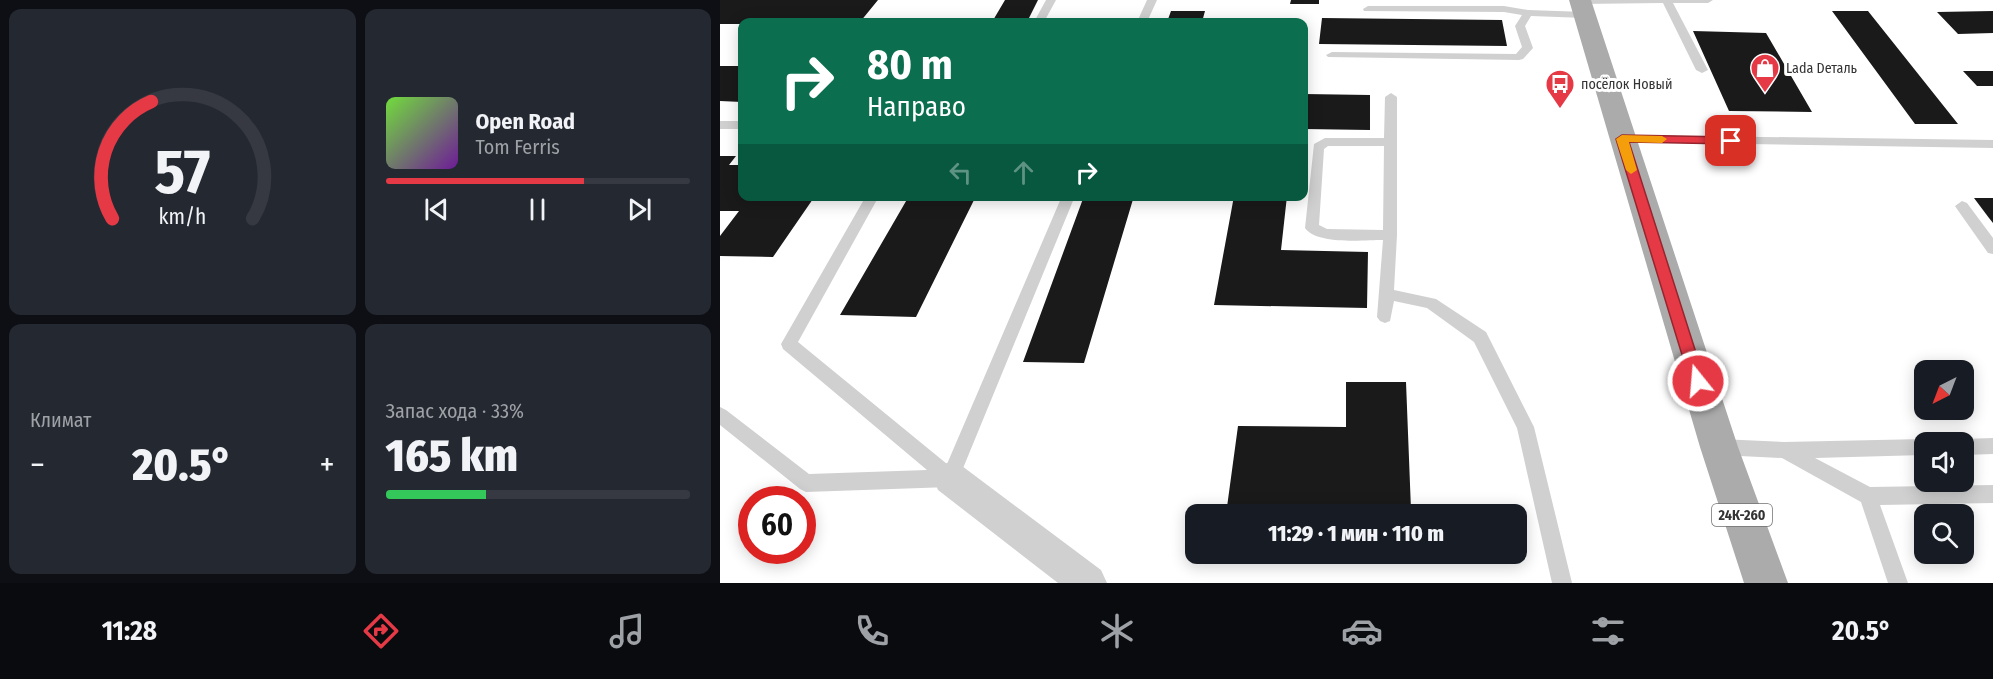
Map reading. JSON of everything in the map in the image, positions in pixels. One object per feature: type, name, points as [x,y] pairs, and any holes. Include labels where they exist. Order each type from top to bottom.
[{"type":"main road","name":"24К-260","points":[[1582,5],[1719,447],[1766,583]]},
{"type":"main road","name":"24К-260","points":[[1719,447],[1754,583]]},
{"type":"street","points":[[950,478],[1088,583]]},
{"type":"lane","points":[[1042,18],[1051,0]]},
{"type":"lane","points":[[1144,18],[1152,0]]},
{"type":"lane","points":[[1368,9],[1504,9],[1528,13],[1582,5],[1708,0]]},
{"type":"lane","points":[[1667,2],[1702,70]]},
{"type":"lane","points":[[1332,55],[1519,57],[1528,48],[1520,26],[1528,13]]},
{"type":"lane","points":[[1385,317],[1390,235],[1391,97]]},
{"type":"lane","points":[[720,125],[738,125]]},
{"type":"lane","points":[[1622,139],[1993,144]]},
{"type":"lane","points":[[1390,235],[1325,234],[1312,228],[1318,147],[1325,142],[1391,142]]},
{"type":"lane","points":[[870,201],[789,344],[950,478]]},
{"type":"lane","points":[[950,478],[1067,201]]},
{"type":"lane","points":[[1962,206],[1993,249]]},
{"type":"lane","points":[[1386,294],[1431,303],[1480,337],[1525,427],[1562,583]]},
{"type":"lane","points":[[720,416],[806,483],[950,478]]},
{"type":"lane","points":[[1974,447],[1993,446]]},
{"type":"lane","points":[[1719,447],[1784,450],[1914,447]]},
{"type":"lane","points":[[1784,450],[1868,496],[1993,495]]},
{"type":"lane","points":[[1868,496],[1898,583]]},
{"type":"building","points":[[720,0],[878,0],[863,18],[738,18],[738,24],[720,24]]},
{"type":"building","points":[[1005,0],[1038,0],[1029,18],[994,18]]},
{"type":"building","points":[[1291,0],[1319,0],[1319,4],[1290,4]]},
{"type":"building","points":[[1171,11],[1205,11],[1203,18],[1168,18]]},
{"type":"building","points":[[1832,11],[1868,11],[1958,124],[1915,124]]},
{"type":"building","points":[[1993,11],[1993,33],[1958,34],[1937,12]]},
{"type":"building","points":[[1322,18],[1502,20],[1507,46],[1319,44]]},
{"type":"building","points":[[1693,31],[1766,33],[1812,112],[1729,111]]},
{"type":"building","points":[[720,66],[738,66],[738,102],[720,101]]},
{"type":"building","points":[[1963,71],[1993,71],[1993,86],[1977,86]]},
{"type":"building","points":[[1308,94],[1370,95],[1370,130],[1308,129]]},
{"type":"building","points":[[720,156],[736,156],[729,165],[738,165],[738,201],[812,201],[773,257],[720,256],[720,236],[739,211],[720,211]]},
{"type":"building","points":[[1974,198],[1993,198],[1993,223],[1989,218]]},
{"type":"building","points":[[906,201],[974,201],[916,317],[840,315]]},
{"type":"building","points":[[1082,201],[1133,201],[1084,363],[1023,362]]},
{"type":"building","points":[[1233,201],[1286,201],[1281,250],[1368,252],[1367,308],[1214,305]]},
{"type":"building","points":[[1346,382],[1406,382],[1411,504],[1227,504],[1238,426],[1346,427]]},
{"type":"slow traffic","points":[[1631,170],[1622,139],[1662,139]]},
{"type":"place","name":"Lada Dеталь","points":[[1765,94]]},
{"type":"place","name":"посёлок Новый","points":[[1560,110]]},
{"type":"route","points":[[1698,381],[1622,139],[1731,141]]}]
